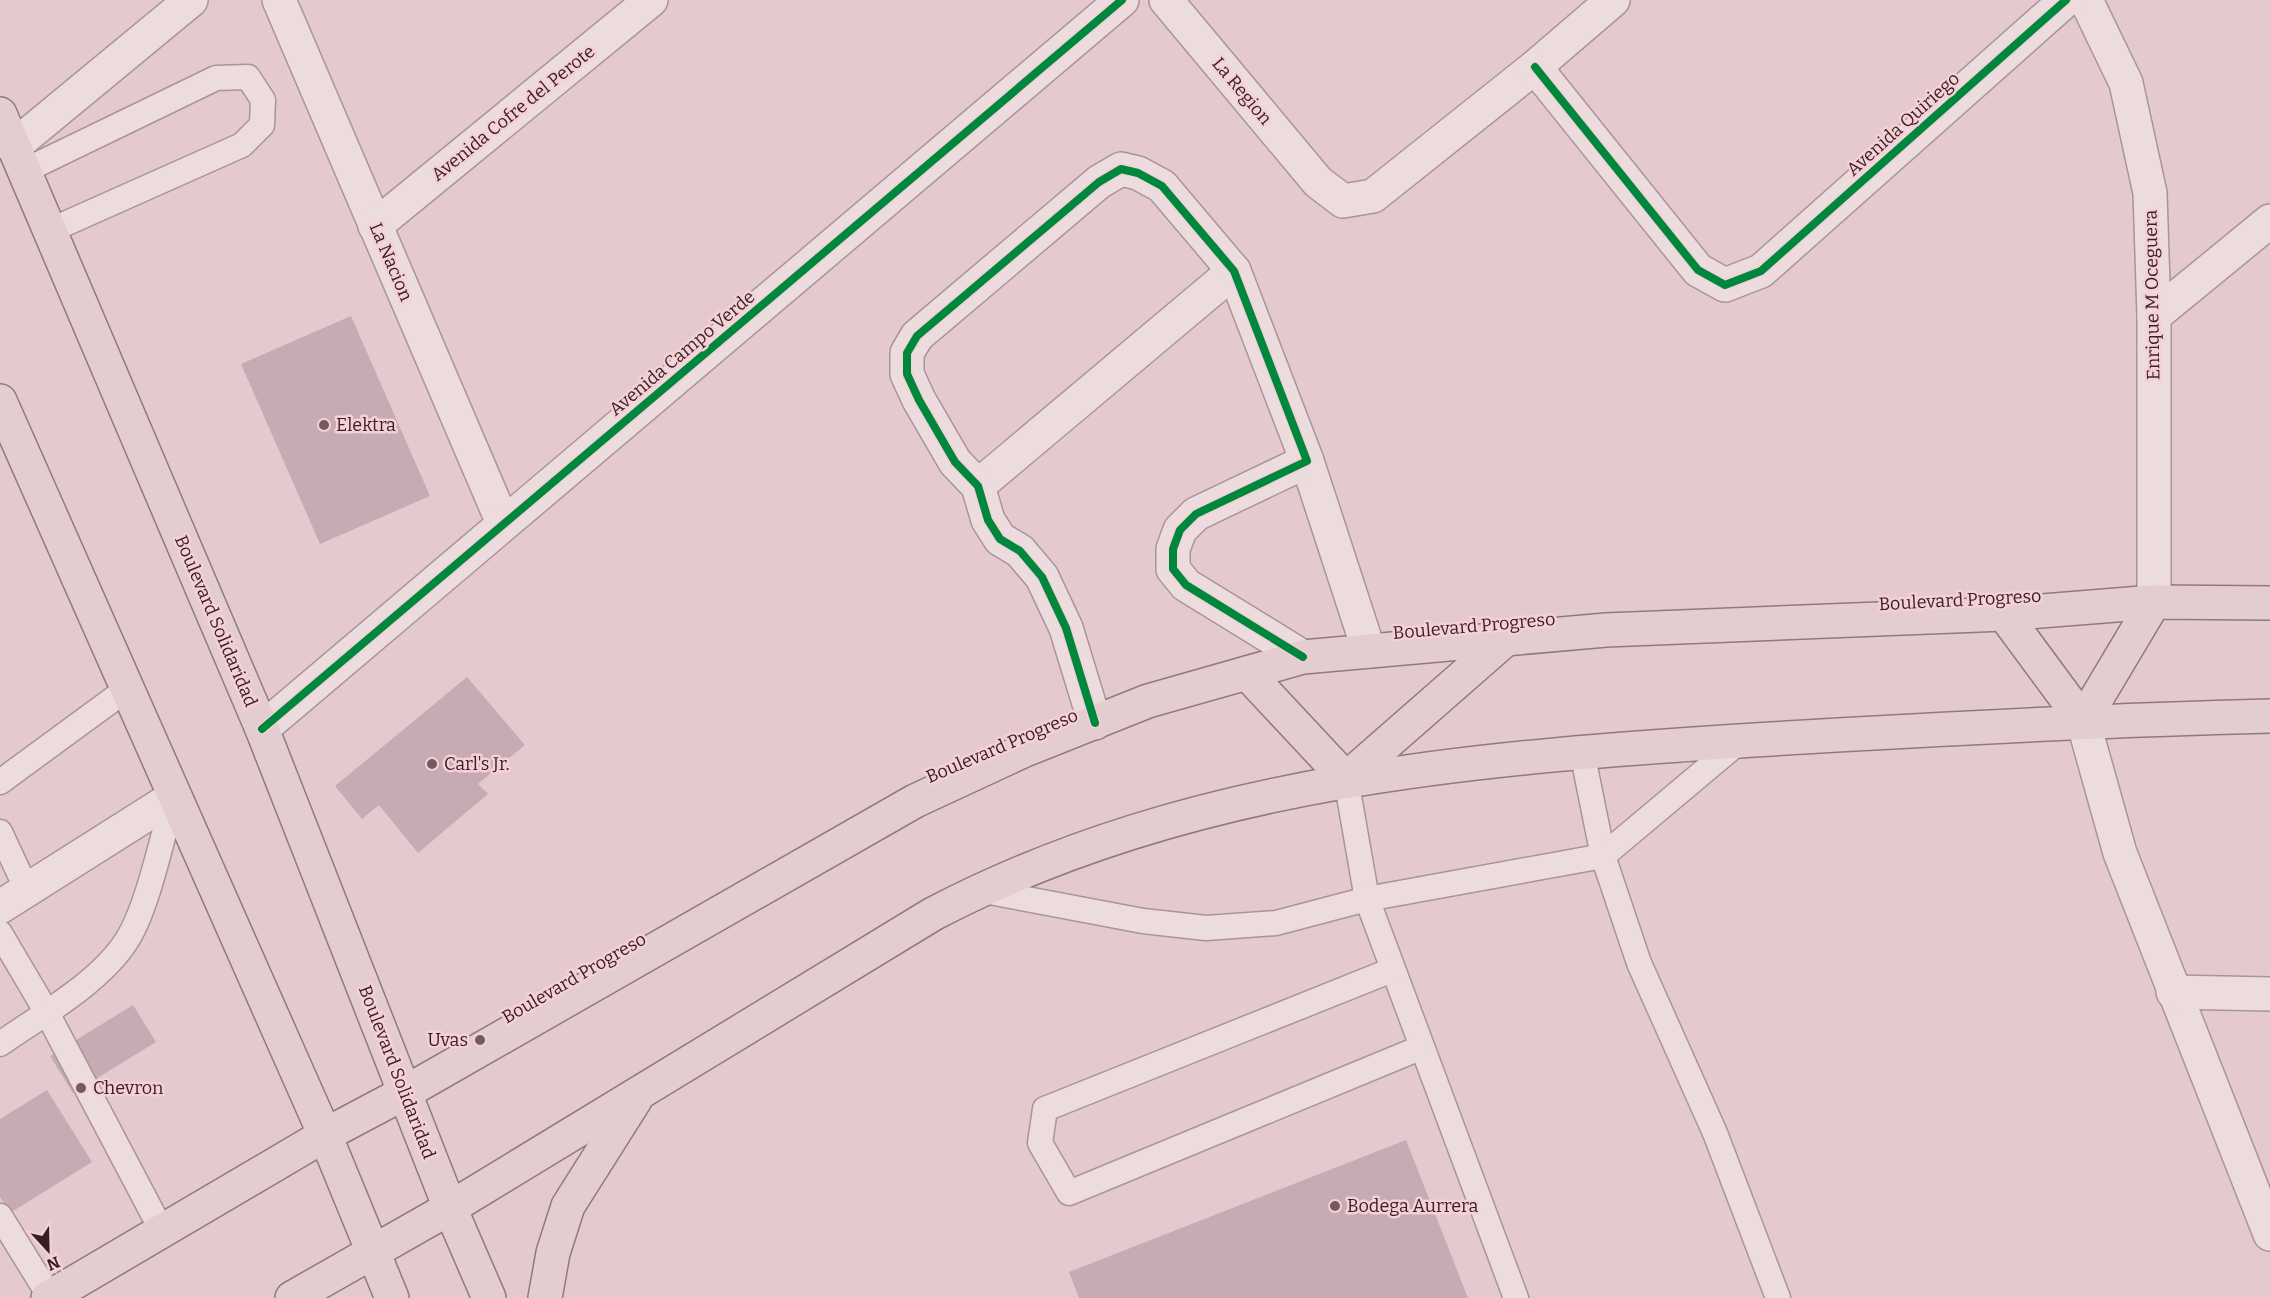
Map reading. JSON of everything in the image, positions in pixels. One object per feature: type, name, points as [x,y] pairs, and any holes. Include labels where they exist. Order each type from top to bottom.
[{"type":"main road","name":"Boulevard Solidaridad","points":[[0,114],[262,729],[450,1208],[489,1298]]},
{"type":"main road","points":[[0,400],[325,1135],[392,1298]]},
{"type":"main road","name":"Boulevard Progreso","points":[[49,1297],[325,1135],[406,1092],[915,801],[1025,750],[1148,701],[1303,657],[1507,638],[1606,630],[2004,614],[2154,602],[2270,603]]},
{"type":"main road","points":[[2083,720],[2154,602]]},
{"type":"main road","points":[[2004,614],[2083,720]]},
{"type":"main road","points":[[1346,779],[1507,638]]},
{"type":"main road","points":[[1247,673],[1346,779]]},
{"type":"main road","points":[[292,1298],[450,1208],[933,914],[980,890],[1053,858],[1136,831],[1233,803],[1346,779],[1582,752],[2083,720],[2270,716]]},
{"type":"main road","points":[[546,1298],[553,1253],[568,1206],[641,1092]]},
{"type":"street","points":[[18,159],[191,0]]},
{"type":"street","name":"La Nacion","points":[[279,0],[504,523]]},
{"type":"street","name":"Avenida Cofre del Perote","points":[[375,226],[651,0]]},
{"type":"street","name":"Avenida Campo Verde","points":[[262,729],[1122,0]]},
{"type":"street","name":"La Region","points":[[1166,0],[1318,182],[1343,201],[1373,196],[1535,67],[1613,0]]},
{"type":"street","name":"Avenida Quiriego","points":[[1535,67],[1698,270],[1725,285],[1761,271],[2066,0]]},
{"type":"street","name":"Enrique M Oceguera","points":[[2086,0],[2126,83],[2150,193],[2154,316],[2154,602]]},
{"type":"street","points":[[1095,723],[1066,628],[1042,577],[1020,551],[1000,539],[988,520],[978,486],[955,462],[919,400],[907,374],[907,353],[917,336],[1081,198],[1121,169],[1138,173],[1162,186],[1234,271],[1307,461],[1369,651]]},
{"type":"street","points":[[2154,316],[2270,220]]},
{"type":"street","points":[[978,486],[1234,271]]},
{"type":"street","points":[[1303,657],[1186,585],[1173,569],[1173,549],[1180,530],[1196,514],[1307,461]]},
{"type":"street","points":[[2083,720],[2120,853],[2173,992],[2268,1224]]},
{"type":"street","points":[[13,898],[174,797]]},
{"type":"street","points":[[2173,992],[2270,994]]},
{"type":"lane","points":[[18,159],[216,78],[248,77],[263,100],[262,124],[242,145],[50,231]]},
{"type":"lane","points":[[0,782],[127,689]]},
{"type":"lane","points":[[980,890],[1143,921],[1206,928],[1276,923],[1367,898],[1603,856],[1740,741]]},
{"type":"lane","points":[[1582,752],[1603,856],[1639,963],[1715,1133],[1778,1298]]},
{"type":"lane","points":[[1346,779],[1367,898],[1420,1048],[1516,1298]]},
{"type":"lane","points":[[0,1044],[102,970],[127,940],[140,910],[174,797]]},
{"type":"lane","points":[[0,832],[13,898]]},
{"type":"lane","points":[[0,933],[46,1011],[162,1231]]},
{"type":"lane","points":[[1392,970],[1045,1108],[1040,1143],[1070,1193],[1420,1048]]},
{"type":"lane","points":[[0,1216],[49,1297]]},
{"type":"building","points":[[351,316],[430,496],[320,544],[241,364]]},
{"type":"building","name":"Carl's Jr.","points":[[467,677],[525,745],[478,784],[488,794],[418,853],[379,805],[362,819],[335,786]]},
{"type":"building","points":[[133,1005],[156,1042],[73,1093],[50,1056]]},
{"type":"building","points":[[47,1090],[92,1162],[10,1213],[0,1197],[0,1119]]},
{"type":"building","name":"Bodega Aurrera","points":[[1406,1140],[1468,1298],[1079,1298],[1069,1272]]},
{"type":"cycle path","points":[[262,729],[1122,0]]},
{"type":"cycle path","points":[[1535,67],[1698,270],[1725,285],[1761,271],[2066,0]]},
{"type":"cycle path","points":[[1095,723],[1066,628],[1042,577],[1020,551],[1000,539],[988,520],[978,486],[955,462],[919,400],[907,374],[907,353],[917,336],[1099,182],[1121,169],[1138,173],[1162,186],[1234,271],[1307,461],[1196,514],[1180,530],[1173,549],[1173,569],[1186,585],[1303,657]]},
{"type":"place","name":"Elektra","points":[[324,425]]},
{"type":"place","name":"Carl's Jr.","points":[[432,764]]},
{"type":"place","name":"Uvas","points":[[480,1040]]},
{"type":"place","name":"Chevron","points":[[81,1088]]},
{"type":"place","name":"Bodega Aurrera","points":[[1335,1206]]}]
